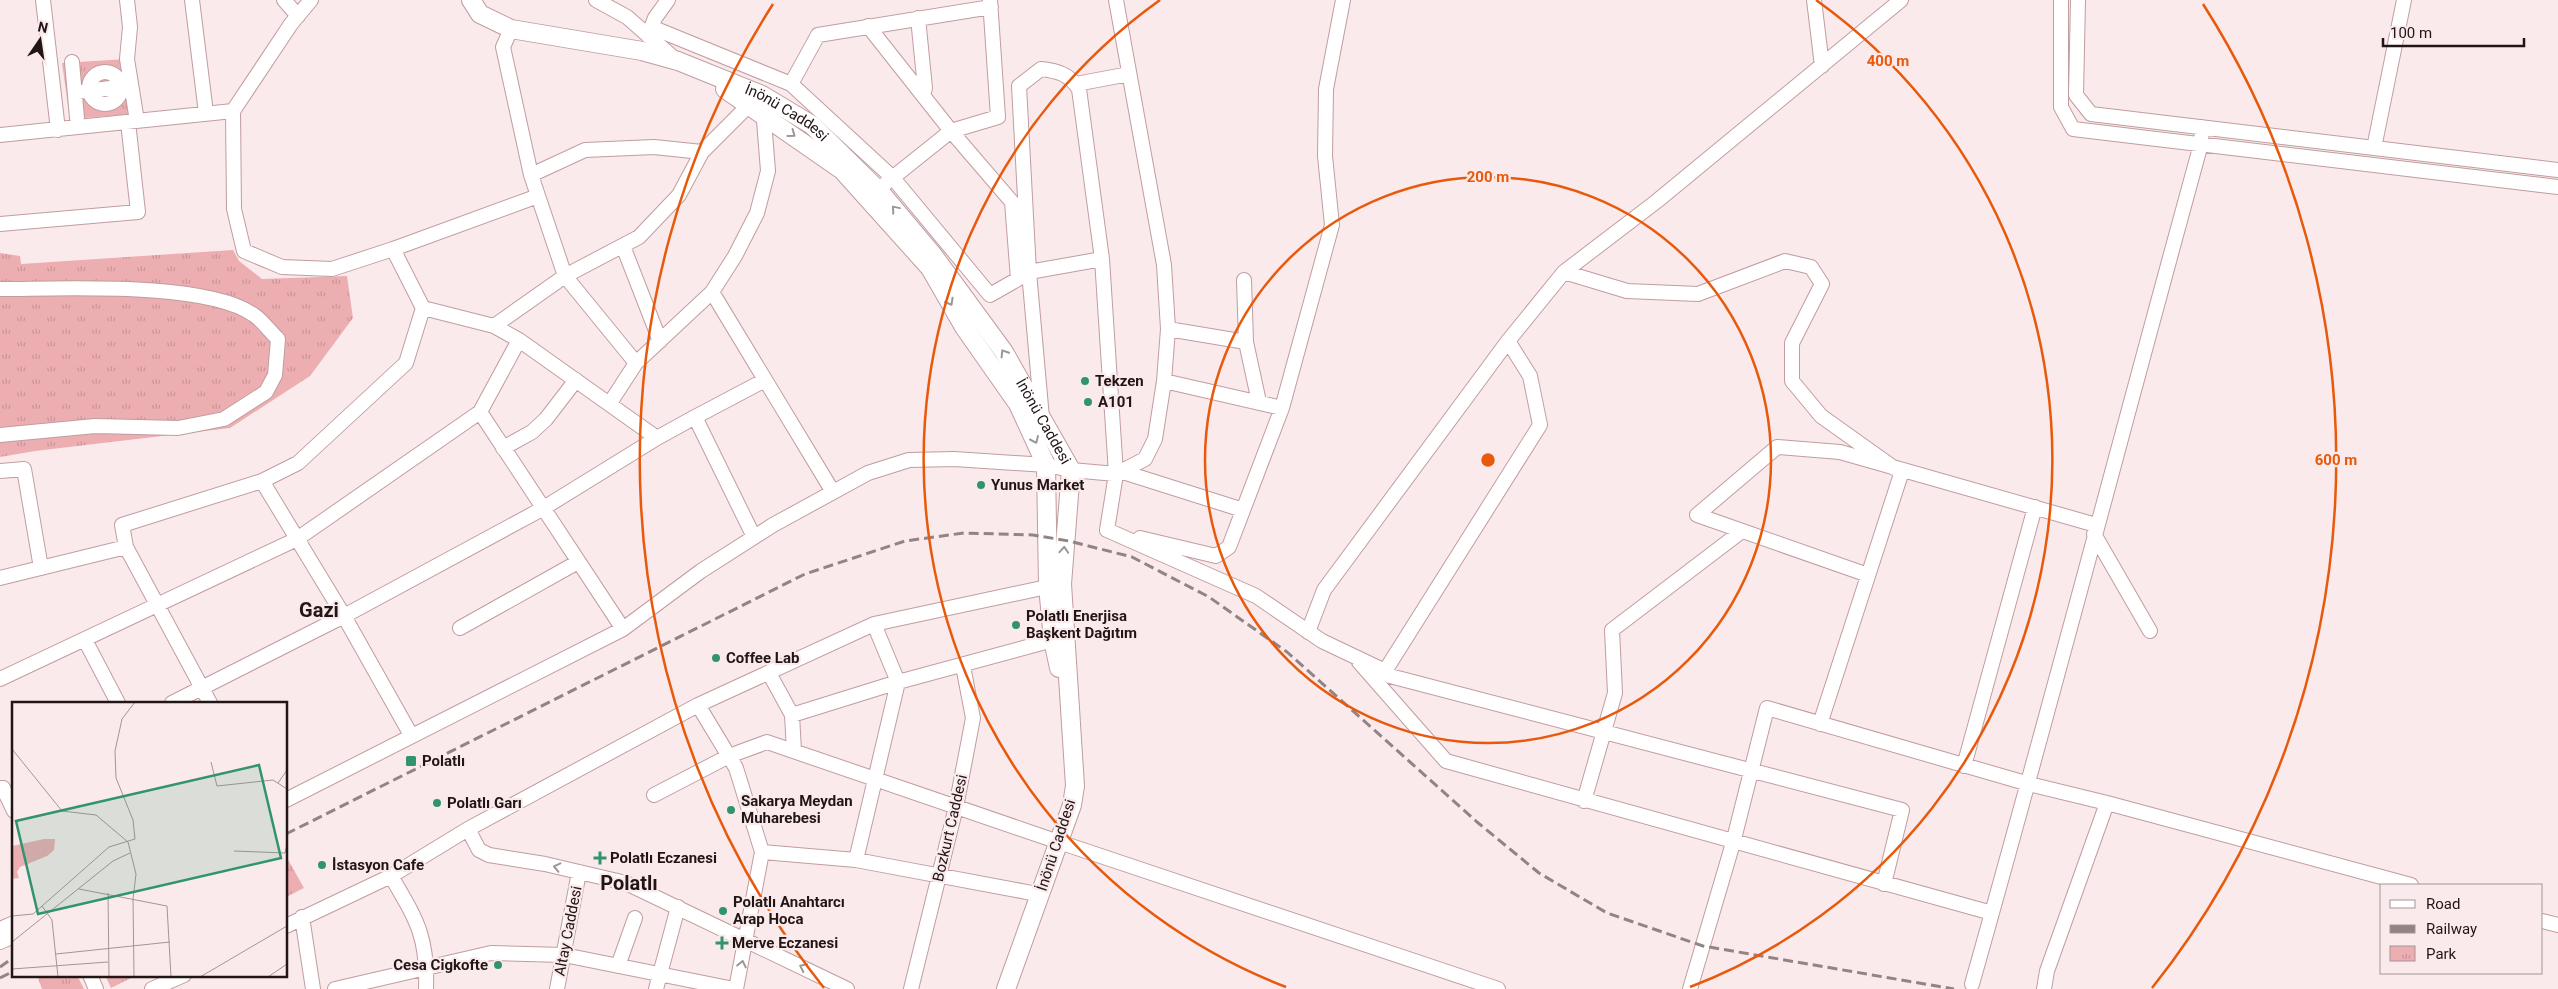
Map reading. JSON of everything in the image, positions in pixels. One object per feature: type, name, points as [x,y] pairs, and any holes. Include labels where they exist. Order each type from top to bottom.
[{"type":"main road","name":"İnönü Caddesi","points":[[471,0],[480,14],[511,29],[647,38],[678,61],[812,125],[878,190],[933,255],[1004,352],[1071,470],[1055,585],[1053,640],[1064,690],[1066,782],[1054,841],[1006,989]]},
{"type":"main road","name":"İnönü Caddesi","points":[[755,99],[764,114],[842,170],[930,268],[964,327],[1018,404],[1046,465],[1055,585],[1075,786],[1072,805],[1032,893],[996,989]]},
{"type":"street","points":[[43,0],[58,130]]},
{"type":"street","points":[[75,92],[107,88],[127,59],[130,27],[127,0]]},
{"type":"street","points":[[192,0],[206,114]]},
{"type":"street","points":[[284,0],[298,16]]},
{"type":"street","points":[[311,0],[233,110],[234,209],[244,251],[282,267],[332,269],[393,249],[538,196]]},
{"type":"street","points":[[596,0],[627,17],[647,38],[790,84],[893,178],[990,295],[1018,279],[1012,202],[951,131],[868,26]]},
{"type":"street","points":[[647,38],[655,18],[668,0]]},
{"type":"street","points":[[1116,0],[1164,265],[1168,329],[1164,381],[1155,439],[1145,459],[1119,473]]},
{"type":"street","points":[[1107,530],[1216,556],[1229,547],[1282,408],[1332,225],[1325,156],[1326,89],[1343,0]]},
{"type":"street","points":[[1814,0],[1822,66]]},
{"type":"street","points":[[1308,632],[1324,590],[1508,341],[1564,272],[1657,201],[1901,0]]},
{"type":"street","points":[[2061,0],[2061,107],[2073,129],[2558,187]]},
{"type":"street","points":[[2078,0],[2076,95],[2091,114],[2558,170]]},
{"type":"street","points":[[2374,148],[2404,0]]},
{"type":"street","points":[[790,84],[818,35],[990,4],[998,117],[951,131],[878,190]]},
{"type":"street","points":[[918,18],[925,88],[923,95]]},
{"type":"street","points":[[511,29],[503,47],[531,175],[565,276],[636,363]]},
{"type":"street","points":[[72,62],[77,118]]},
{"type":"street","points":[[997,87],[1018,86],[1041,68],[1061,72],[1072,79],[1079,89],[1102,259],[1119,473],[1107,530]]},
{"type":"street","points":[[1076,84],[1129,74]]},
{"type":"street","points":[[1018,86],[1029,272],[1043,421]]},
{"type":"street","points":[[0,224],[138,212],[133,122],[107,88]]},
{"type":"street","points":[[494,326],[565,276],[640,237],[679,194],[702,152],[755,99]]},
{"type":"street","points":[[0,135],[233,110]]},
{"type":"street","points":[[610,403],[636,363],[712,292],[735,256],[756,214],[768,171],[764,114]]},
{"type":"street","points":[[1972,984],[2029,784],[2095,529],[2200,144],[2202,127]]},
{"type":"street","points":[[531,175],[585,150],[654,146],[702,152]]},
{"type":"street","points":[[623,246],[660,341]]},
{"type":"street","points":[[209,702],[126,547],[122,525],[262,481],[298,463],[406,363],[422,308],[393,249]]},
{"type":"street","points":[[1029,272],[1102,259]]},
{"type":"street","points":[[1564,272],[1627,291],[1698,294],[1785,261],[1810,267],[1822,284],[1792,343],[1792,381],[1821,416],[1898,469]]},
{"type":"street","points":[[1244,280],[1246,342],[1259,402]]},
{"type":"street","points":[[0,289],[112,290],[197,294],[229,303],[254,315],[278,339],[278,356],[275,375],[266,392],[224,419],[178,428],[95,426],[0,435]]},
{"type":"street","points":[[712,292],[833,492]]},
{"type":"street","points":[[422,308],[494,326],[519,340],[657,438]]},
{"type":"street","points":[[1168,329],[1246,342]]},
{"type":"street","points":[[0,679],[157,607],[297,539],[480,412],[519,340]]},
{"type":"street","points":[[1385,671],[1540,425],[1530,376],[1508,341]]},
{"type":"street","points":[[503,448],[532,432],[546,419],[576,380]]},
{"type":"street","points":[[174,702],[344,616],[542,509],[657,438],[765,380]]},
{"type":"street","points":[[1164,381],[1282,408]]},
{"type":"street","points":[[480,412],[542,509],[623,629]]},
{"type":"street","points":[[695,417],[754,538]]},
{"type":"street","points":[[1868,575],[1697,515],[1777,447],[1840,452],[2035,508],[2095,529],[2150,632]]},
{"type":"street","points":[[288,799],[623,629],[701,571],[754,538],[868,473],[909,460],[954,459],[1046,465],[1071,470],[1119,473],[1243,510]]},
{"type":"street","points":[[0,471],[24,469],[41,568]]},
{"type":"street","points":[[1820,724],[1868,575],[1898,469]]},
{"type":"street","points":[[262,481],[344,616],[411,735]]},
{"type":"street","points":[[1964,766],[2035,508]]},
{"type":"street","points":[[1107,530],[1256,596],[1308,632],[1357,659],[1385,671],[1390,676],[1902,810],[1884,884]]},
{"type":"street","points":[[1584,801],[1615,693],[1612,630],[1742,532]]},
{"type":"street","points":[[0,578],[126,547]]},
{"type":"street","points":[[460,628],[578,562]]},
{"type":"street","points":[[288,925],[391,876],[468,829],[698,705],[874,624],[1055,585]]},
{"type":"street","points":[[856,860],[898,682],[874,624]]},
{"type":"street","points":[[85,640],[117,702]]},
{"type":"street","points":[[792,715],[898,682],[963,666],[1053,640]]},
{"type":"street","points":[[1357,659],[1446,761],[1733,843],[1992,913]]},
{"type":"street","name":"Bozkurt Caddesi","points":[[911,989],[956,807],[973,718],[963,666]]},
{"type":"street","points":[[769,673],[792,715],[794,751]]},
{"type":"street","points":[[335,989],[427,966],[491,953],[564,955],[735,989],[747,939],[762,852],[736,768],[698,705]]},
{"type":"street","points":[[1690,989],[1733,843],[1767,708],[2029,784],[2107,803],[2407,884]]},
{"type":"street","points":[[654,795],[729,756],[767,742],[1054,841],[1498,989]]},
{"type":"street","points":[[4,785],[12,806]]},
{"type":"street","points":[[2044,989],[2047,971],[2107,803]]},
{"type":"street","points":[[468,829],[479,850],[626,883],[747,939],[847,989]]},
{"type":"street","points":[[762,852],[856,860],[1032,893]]},
{"type":"street","name":"Altay Caddesi","points":[[557,989],[579,872]]},
{"type":"street","points":[[391,876],[414,916],[424,941],[427,966],[426,989]]},
{"type":"street","points":[[656,989],[658,973],[678,907]]},
{"type":"street","points":[[302,917],[313,989]]},
{"type":"street","points":[[618,966],[635,918]]},
{"type":"street","points":[[2543,921],[2558,925]]},
{"type":"street","points":[[0,929],[12,923]]},
{"type":"street","points":[[0,942],[12,937]]},
{"type":"street","points":[[90,976],[96,989]]},
{"type":"street","points":[[152,989],[182,976]]},
{"type":"green space","points":[[127,59],[136,114],[70,119],[62,63]]},
{"type":"green space","points":[[233,250],[239,261],[262,279],[347,276],[353,318],[310,376],[230,428],[35,451],[0,457],[0,253],[20,256],[21,264]]},
{"type":"green space","points":[[288,860],[304,888],[288,896]]},
{"type":"green space","points":[[37,976],[78,976],[84,989],[42,989]]},
{"type":"green space","points":[[105,976],[135,976],[111,988]]},
{"type":"railway","points":[[288,833],[805,574],[905,541],[964,533],[1033,535],[1069,541],[1132,557],[1209,597],[1287,652],[1477,822],[1539,873],[1607,913],[1703,946],[1954,989]]},
{"type":"railway","points":[[0,967],[12,958]]},
{"type":"railway","points":[[0,978],[12,972]]},
{"type":"place","name":"Tekzen","points":[[1085,381]]},
{"type":"place","name":"A101","points":[[1088,402]]},
{"type":"place","name":"Yunus Market","points":[[981,485]]},
{"type":"place","name":"Polatlı Enerjisa Başkent Dağıtım","points":[[1016,625]]},
{"type":"place","name":"Coffee Lab","points":[[716,658]]},
{"type":"place","name":"Polatlı","points":[[411,761]]},
{"type":"place","name":"Polatlı Garı","points":[[437,803]]},
{"type":"place","name":"Sakarya Meydan Muharebesi","points":[[731,810]]},
{"type":"place","name":"Polatlı Eczanesi","points":[[600,858]]},
{"type":"place","name":"İstasyon Cafe","points":[[322,865]]},
{"type":"place","name":"Polatlı Anahtarcı Arap Hoca","points":[[723,911]]},
{"type":"place","name":"Merve Eczanesi","points":[[722,943]]},
{"type":"place","name":"Cesa Cigkofte","points":[[498,965]]},
{"type":"district","name":"Gazi","points":[[319,610]]},
{"type":"district","name":"Polatlı","points":[[629,883]]}]
